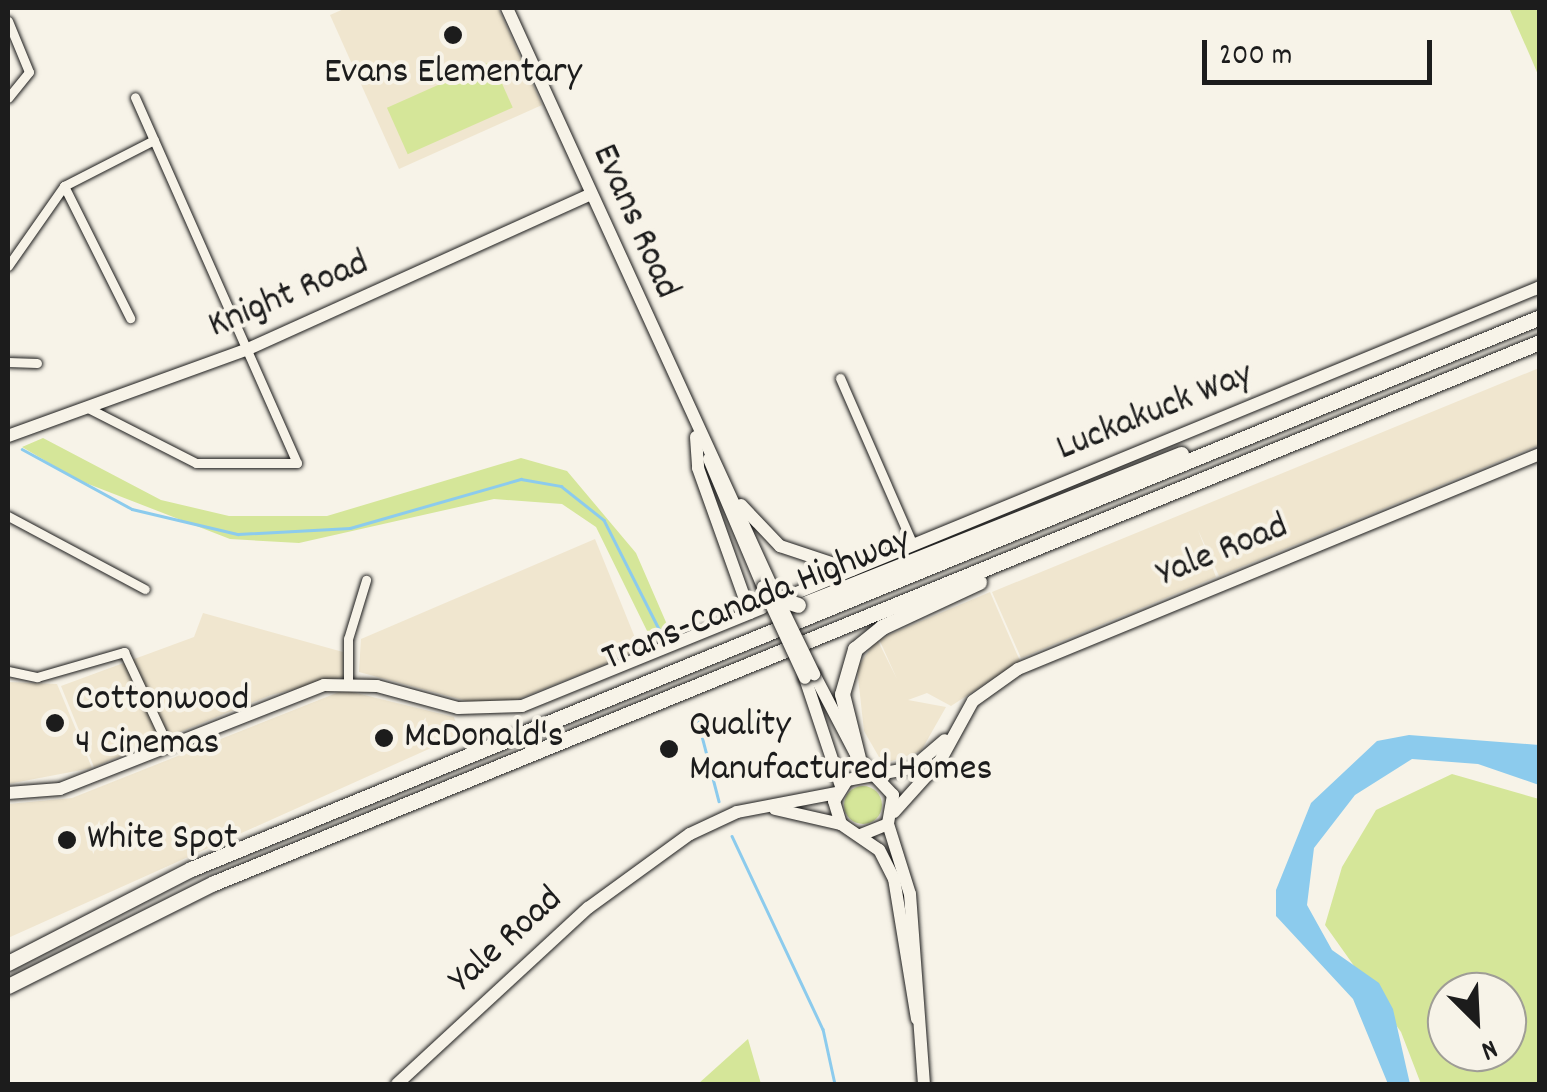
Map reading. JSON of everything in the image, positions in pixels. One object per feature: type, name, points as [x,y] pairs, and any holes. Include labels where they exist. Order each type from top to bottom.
[{"type":"highway","name":"Trans-Canada Highway","points":[[8,960],[97,913],[1540,317]]},
{"type":"highway","name":"Trans-Canada Highway","points":[[8,986],[74,948],[1540,342]]},
{"type":"highway","points":[[775,602],[1191,450],[1220,450]]},
{"type":"highway","points":[[858,758],[842,694],[861,642],[1140,507]]},
{"type":"highway","points":[[8,996],[74,948]]},
{"type":"street","name":"Evans Road","points":[[507,8],[809,676],[858,758],[875,777]]},
{"type":"street","points":[[8,22],[29,72],[22,91],[8,98]]},
{"type":"street","points":[[86,406],[196,463],[297,464],[135,97]]},
{"type":"street","points":[[8,266],[64,186],[154,140]]},
{"type":"street","points":[[64,186],[130,318]]},
{"type":"street","name":"Knight Road","points":[[8,436],[248,350],[589,195]]},
{"type":"street","name":"Luckakuck Way","points":[[8,794],[60,790],[293,694],[348,683],[458,708],[509,708],[1540,287]]},
{"type":"street","points":[[8,362],[37,363]]},
{"type":"street","points":[[840,378],[913,546]]},
{"type":"street","points":[[696,429],[698,468],[775,602]]},
{"type":"street","name":"Yale Road","points":[[891,818],[973,701],[1018,669],[1540,454]]},
{"type":"street","name":"Evans Road","points":[[710,459],[729,492],[775,602]]},
{"type":"street","points":[[729,492],[764,533],[810,562],[852,570]]},
{"type":"street","points":[[8,516],[145,589]]},
{"type":"street","points":[[810,562],[816,585]]},
{"type":"street","points":[[348,683],[348,639],[366,580]]},
{"type":"street","points":[[8,671],[37,677],[124,652],[168,746]]},
{"type":"street","name":"Evans Road","points":[[809,676],[839,790]]},
{"type":"street","name":"Yale Road","points":[[875,777],[912,768],[950,735]]},
{"type":"street","points":[[918,1019],[894,880],[858,834],[841,824],[839,790],[875,777],[889,787],[891,818],[910,894],[924,1084]]},
{"type":"street","name":"Yale Road","points":[[397,1084],[588,908],[710,822],[839,790]]},
{"type":"street","name":"Yale Road","points":[[773,808],[841,824]]},
{"type":"street","points":[[858,834],[891,818]]},
{"type":"shaded area","points":[[346,8],[498,8],[542,105],[399,169],[330,15]]},
{"type":"shaded area","points":[[1539,368],[1539,445],[1219,576],[1198,530],[1216,577],[1021,658],[992,592]]},
{"type":"shaded area","points":[[595,539],[640,650],[516,700],[478,704],[359,672],[361,639]]},
{"type":"shaded area","points":[[990,592],[1020,661],[951,706],[927,693],[908,700],[946,707],[921,751],[883,764],[864,731],[857,668],[877,639],[897,679],[879,639]]},
{"type":"shaded area","points":[[203,613],[343,652],[343,677],[271,695],[94,767],[61,686],[194,637]]},
{"type":"shaded area","points":[[8,682],[57,684],[92,768],[8,784]]},
{"type":"shaded area","points":[[344,690],[454,717],[460,735],[8,938],[8,804],[72,798]]},
{"type":"green space","points":[[1509,8],[1539,8],[1539,77],[1531,58]]},
{"type":"green space","points":[[492,61],[513,108],[408,154],[387,108]]},
{"type":"green space","points":[[43,438],[161,500],[229,516],[327,516],[521,458],[567,471],[636,553],[672,636],[652,641],[596,527],[562,504],[494,499],[299,543],[230,539],[78,480],[22,447]]},
{"type":"green space","points":[[1452,774],[1539,799],[1539,1084],[1421,1084],[1401,1032],[1325,925],[1342,867],[1376,810]]},
{"type":"green space","points":[[863,786],[876,792],[882,805],[876,818],[863,824],[850,818],[844,805],[850,792]]},
{"type":"green space","points":[[748,1039],[761,1084],[698,1084]]},
{"type":"water","points":[[1409,735],[1539,745],[1539,785],[1478,764],[1412,759],[1355,795],[1314,848],[1307,905],[1332,950],[1379,983],[1393,1009],[1410,1084],[1388,1084],[1353,999],[1276,916],[1276,890],[1311,803],[1377,741]]},
{"type":"waterway","points":[[22,449],[132,509],[238,534],[350,528],[521,479],[561,486],[604,520],[662,635]]},
{"type":"waterway","points":[[696,713],[719,801]]},
{"type":"waterway","points":[[732,836],[823,1029],[835,1084]]},
{"type":"place","name":"Evans Elementary","points":[[453,35]]},
{"type":"place","name":"Cottonwood 4 Cinemas","points":[[55,723]]},
{"type":"place","name":"McDonald's","points":[[384,738]]},
{"type":"place","name":"Quality Manufactured Homes","points":[[669,749]]},
{"type":"place","name":"White Spot","points":[[67,840]]}]
